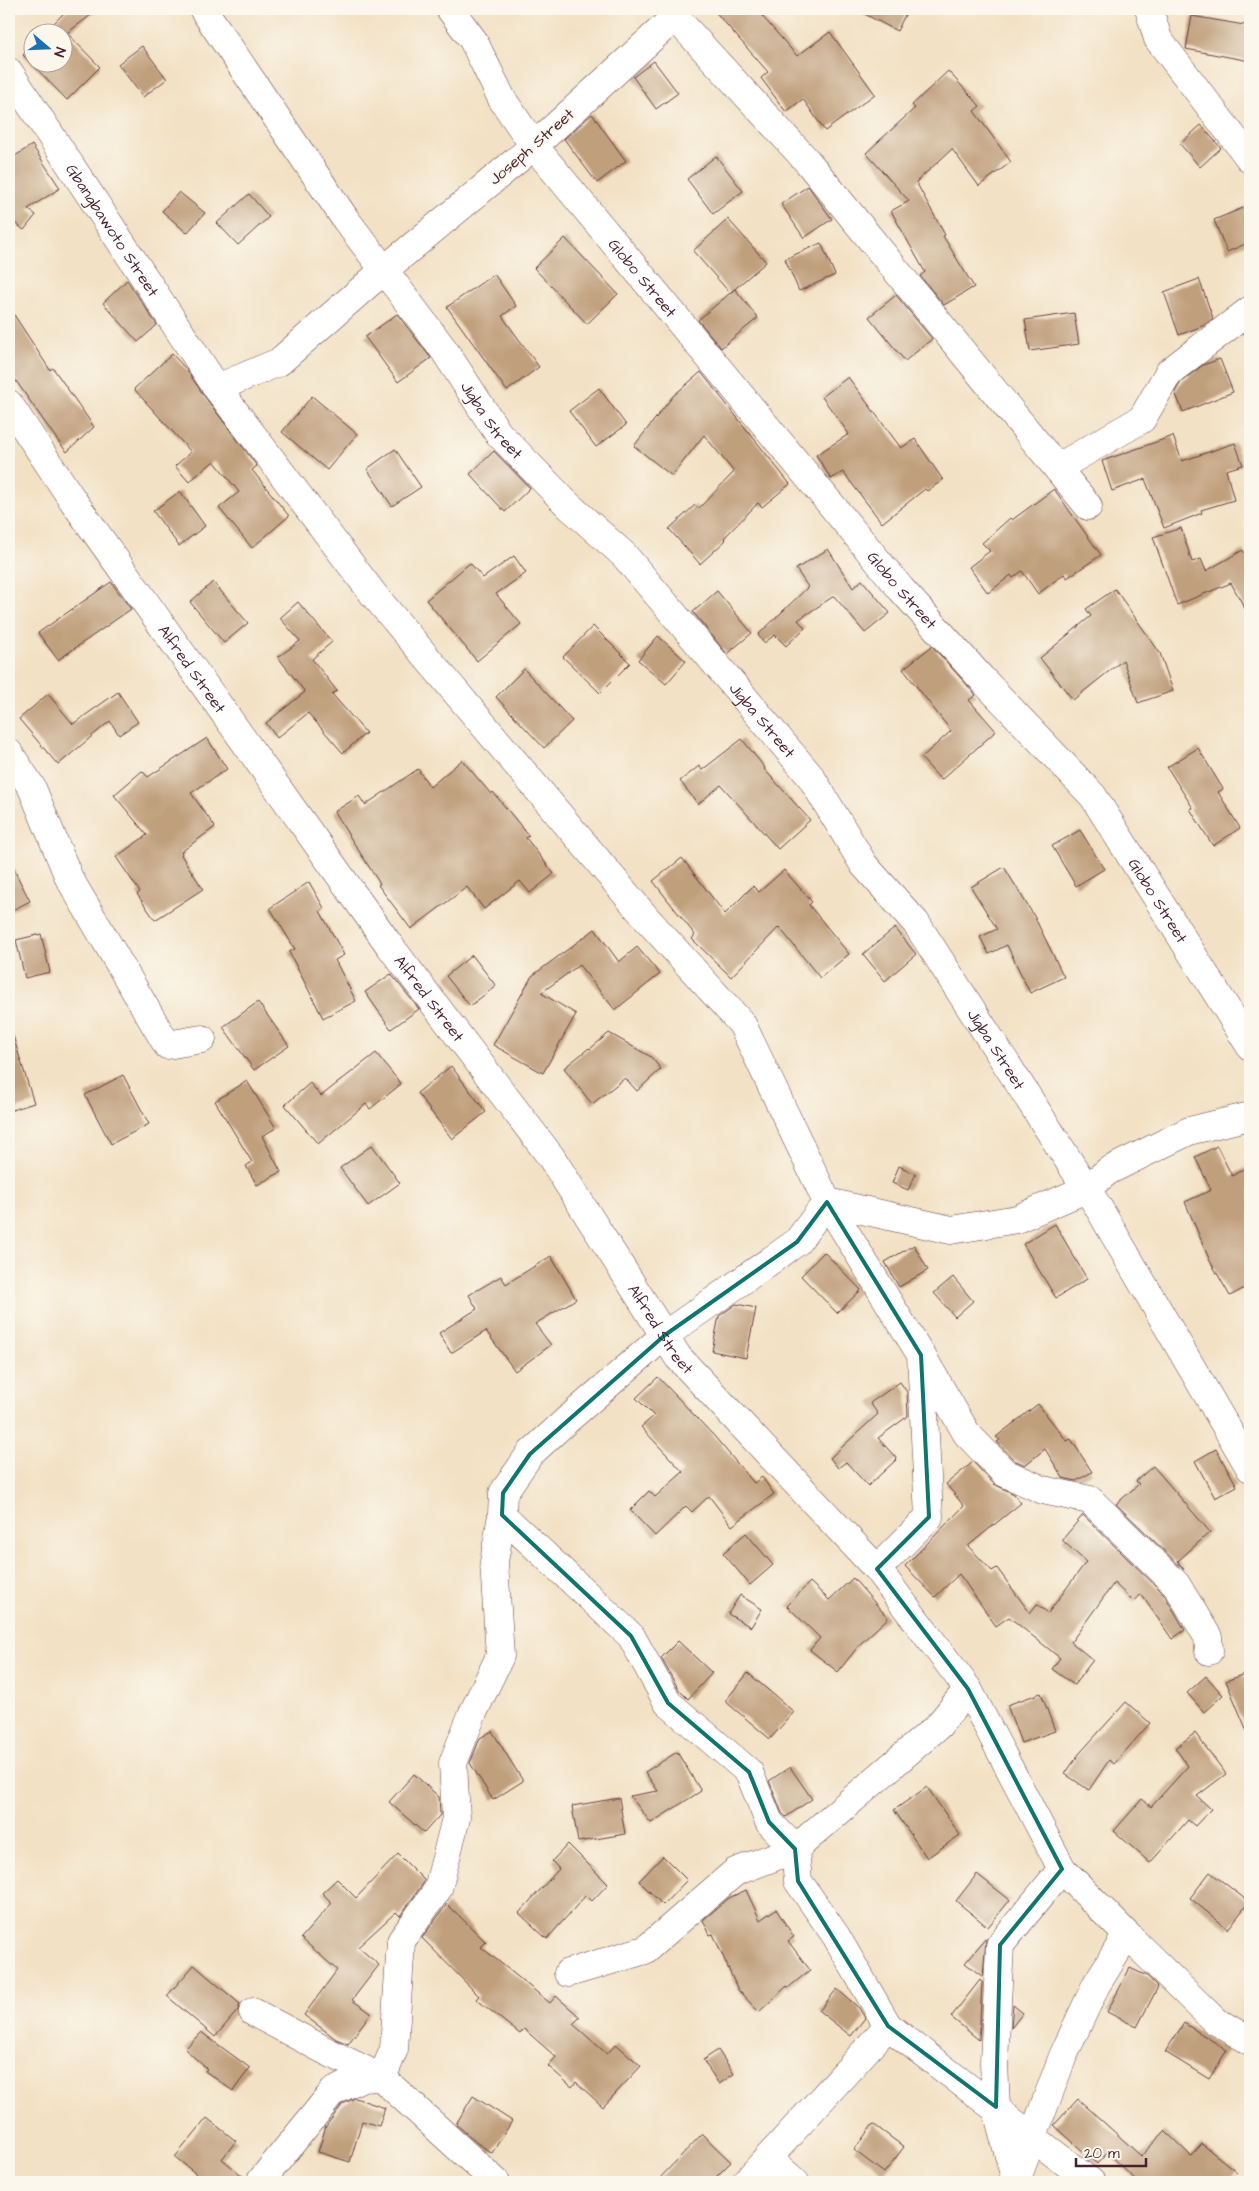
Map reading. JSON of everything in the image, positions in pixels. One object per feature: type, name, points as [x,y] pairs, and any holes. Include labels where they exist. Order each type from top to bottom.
[{"type":"street","name":"Jigba Street","points":[[203,9],[346,220],[444,350],[498,433],[568,505],[624,555],[811,777],[864,865],[916,923],[1092,1197],[1250,1468]]},
{"type":"street","name":"Globo Street","points":[[450,9],[473,40],[502,99],[534,146],[900,589],[1093,796],[1250,1046]]},
{"type":"street","points":[[1149,9],[1158,39],[1250,159]]},
{"type":"street","name":"Joseph Street","points":[[217,388],[279,362],[384,270],[534,146],[675,17],[807,161],[1057,468]]},
{"type":"street","name":"Gbangbawoto Street","points":[[9,72],[217,388],[374,595],[647,919],[742,1024],[827,1202],[968,1434],[1006,1473],[1043,1490],[1090,1500],[1176,1584],[1208,1637],[1210,1651]]},
{"type":"street","points":[[1088,506],[1057,468],[1142,419],[1169,372],[1250,310]]},
{"type":"street","name":"Alfred Street","points":[[9,404],[74,502],[390,946],[551,1157],[678,1357],[877,1569],[968,1689],[1062,1869],[1214,2020],[1250,2040]]},
{"type":"street","points":[[9,753],[32,788],[69,878],[167,1045],[202,1040]]},
{"type":"street","points":[[382,2078],[394,2048],[400,1941],[438,1889],[456,1818],[453,1763],[472,1715],[500,1656],[494,1562],[502,1515],[503,1493],[530,1454],[566,1420],[665,1335],[797,1242],[827,1202],[951,1230],[1016,1219],[1092,1197],[1108,1171],[1189,1131],[1250,1116]]},
{"type":"street","points":[[877,1569],[929,1517],[921,1355]]},
{"type":"street","points":[[502,1515],[631,1636],[668,1704],[749,1772],[769,1822],[795,1849],[798,1881],[836,1936],[888,2026],[996,2107],[1032,2138],[1091,2182]]},
{"type":"street","points":[[568,1973],[645,1950],[734,1872],[795,1849],[938,1726],[968,1689]]},
{"type":"street","points":[[1016,2182],[996,2107],[994,2062],[1000,1945],[1062,1869]]},
{"type":"street","points":[[1016,2182],[1063,2056],[1096,1985],[1127,1934]]},
{"type":"street","points":[[253,2012],[326,2052],[382,2078],[496,2182]]},
{"type":"street","points":[[746,2182],[888,2026]]},
{"type":"street","points":[[260,2182],[333,2092],[364,2076],[382,2078]]},
{"type":"street","points":[[768,2158],[795,2182]]},
{"type":"highlighted area","points":[[827,1202],[921,1355],[929,1517],[877,1569],[968,1689],[1062,1869],[1000,1945],[996,2107],[888,2026],[798,1881],[795,1849],[769,1822],[749,1772],[668,1703],[631,1636],[502,1515],[503,1493],[530,1454],[665,1335],[797,1242]]},
{"type":"building","points":[[68,9],[99,9],[72,29],[72,22],[55,22]]},
{"type":"building","points":[[713,9],[756,9],[797,56],[830,32],[875,94],[825,131],[803,99],[786,112],[761,78],[768,72]]},
{"type":"building","points":[[855,9],[908,9],[897,31]]},
{"type":"building","points":[[1192,16],[1250,26],[1250,61],[1186,49]]},
{"type":"building","points":[[72,38],[100,67],[67,100],[40,72],[72,72]]},
{"type":"building","points":[[142,46],[167,79],[143,97],[118,64]]},
{"type":"building","points":[[654,61],[678,93],[656,109],[633,77]]},
{"type":"building","points":[[948,71],[980,106],[974,111],[1011,162],[979,186],[952,149],[916,182],[945,235],[943,236],[974,287],[944,305],[920,276],[925,272],[891,211],[909,201],[866,153],[915,108],[912,105]]},
{"type":"building","points":[[592,114],[626,161],[597,183],[564,139]]},
{"type":"building","points":[[1201,125],[1221,148],[1200,167],[1180,144]]},
{"type":"building","points":[[32,145],[60,188],[28,209],[36,215],[24,230],[11,220],[9,222],[9,160]]},
{"type":"building","points":[[716,156],[743,191],[713,214],[687,179]]},
{"type":"building","points":[[808,186],[832,219],[804,238],[781,204]]},
{"type":"building","points":[[179,192],[205,213],[187,233],[162,211]]},
{"type":"building","points":[[249,194],[269,217],[238,245],[217,223]]},
{"type":"building","points":[[1250,205],[1250,242],[1227,252],[1214,220]]},
{"type":"building","points":[[728,219],[766,262],[730,293],[693,251]]},
{"type":"building","points":[[565,238],[618,294],[587,324],[534,268]]},
{"type":"building","points":[[821,243],[835,275],[799,291],[785,259]]},
{"type":"building","points":[[494,274],[516,306],[502,316],[539,367],[507,391],[447,307]]},
{"type":"building","points":[[1199,279],[1213,318],[1203,326],[1179,335],[1164,292]]},
{"type":"building","points":[[127,280],[157,325],[138,342],[103,303]]},
{"type":"building","points":[[735,289],[758,318],[721,348],[698,320]]},
{"type":"building","points":[[896,295],[932,339],[905,361],[869,317]]},
{"type":"building","points":[[9,307],[50,370],[53,368],[94,427],[67,452],[9,371]]},
{"type":"building","points":[[1074,313],[1079,344],[1030,351],[1025,320]]},
{"type":"building","points":[[397,314],[431,358],[398,382],[365,337]]},
{"type":"building","points":[[172,354],[186,369],[257,466],[252,470],[289,516],[252,548],[219,508],[239,492],[214,461],[189,482],[175,466],[191,452],[134,389]]},
{"type":"building","points":[[1220,359],[1233,392],[1183,412],[1175,392],[1181,382],[1203,365]]},
{"type":"building","points":[[701,372],[790,484],[762,507],[758,503],[724,538],[726,540],[700,564],[669,529],[695,505],[698,509],[734,472],[704,435],[672,476],[634,446],[673,396]]},
{"type":"building","points":[[848,377],[901,448],[915,439],[943,480],[927,491],[925,489],[882,523],[843,472],[831,479],[816,455],[849,434],[822,397]]},
{"type":"building","points":[[599,388],[626,425],[596,447],[569,411]]},
{"type":"building","points":[[312,396],[357,434],[327,470],[282,432]]},
{"type":"building","points":[[1173,436],[1182,461],[1235,443],[1243,465],[1226,470],[1234,500],[1201,510],[1202,513],[1164,528],[1145,479],[1112,491],[1102,461]]},
{"type":"building","points":[[395,449],[421,487],[392,506],[367,469]]},
{"type":"building","points":[[494,451],[530,488],[505,512],[470,474]]},
{"type":"building","points":[[1054,489],[1101,555],[1067,578],[1064,574],[1038,594],[1022,571],[1013,578],[1011,575],[988,593],[969,567],[990,551],[982,543],[1010,518],[1012,520]]},
{"type":"building","points":[[180,491],[205,526],[179,546],[153,511]]},
{"type":"building","points":[[1181,528],[1192,562],[1201,559],[1206,571],[1243,550],[1250,563],[1250,618],[1231,583],[1177,605],[1153,537]]},
{"type":"building","points":[[828,549],[853,588],[862,580],[890,613],[865,633],[834,596],[798,620],[805,628],[786,646],[775,635],[764,643],[758,635],[808,587],[796,569]]},
{"type":"building","points":[[514,556],[526,573],[496,594],[521,624],[477,661],[426,600],[470,563],[483,578]]},
{"type":"building","points":[[111,582],[131,609],[58,660],[38,633]]},
{"type":"building","points":[[213,582],[248,623],[224,643],[190,602]]},
{"type":"building","points":[[1115,589],[1160,653],[1173,691],[1138,703],[1123,660],[1073,700],[1040,658],[1091,616],[1086,609]]},
{"type":"building","points":[[717,591],[752,633],[727,654],[693,612]]},
{"type":"building","points":[[298,602],[332,642],[312,659],[337,691],[332,694],[366,733],[343,753],[308,713],[277,738],[266,723],[305,692],[278,657],[300,641],[280,618]]},
{"type":"building","points":[[593,626],[630,663],[600,693],[563,657]]},
{"type":"building","points":[[658,636],[686,661],[666,684],[638,660]]},
{"type":"building","points":[[932,646],[976,695],[969,700],[996,731],[941,780],[921,758],[951,731],[903,669]]},
{"type":"building","points":[[524,669],[572,721],[544,748],[496,697]]},
{"type":"building","points":[[118,692],[138,722],[119,735],[110,721],[58,765],[19,719],[48,694],[73,724]]},
{"type":"building","points":[[207,738],[227,769],[191,793],[215,827],[181,852],[181,855],[203,889],[155,920],[137,894],[140,892],[116,857],[147,835],[114,795],[142,771],[148,777]]},
{"type":"building","points":[[742,739],[764,769],[810,820],[778,849],[721,785],[698,804],[680,781],[699,766],[702,770]]},
{"type":"building","points":[[1198,748],[1223,789],[1218,792],[1240,828],[1213,846],[1190,809],[1193,808],[1167,767]]},
{"type":"building","points":[[462,760],[491,794],[493,792],[529,836],[526,838],[554,874],[530,893],[520,881],[484,909],[467,887],[411,929],[378,885],[380,884],[334,812],[359,796],[365,805],[418,769],[430,787]]},
{"type":"building","points":[[1080,830],[1104,869],[1076,886],[1052,846]]},
{"type":"building","points":[[682,858],[725,914],[753,886],[759,892],[784,870],[812,902],[809,905],[849,954],[820,978],[779,927],[731,977],[692,939],[695,935],[653,881]]},
{"type":"building","points":[[9,860],[30,901],[9,912]]},
{"type":"building","points":[[1004,867],[1034,916],[1064,977],[1030,993],[1007,945],[989,954],[980,937],[997,929],[971,887]]},
{"type":"building","points":[[309,882],[324,908],[320,911],[344,955],[335,960],[356,1001],[323,1018],[289,952],[295,949],[270,908]]},
{"type":"building","points":[[895,928],[916,954],[885,981],[863,954]]},
{"type":"building","points":[[595,929],[619,962],[637,947],[660,974],[615,1010],[579,965],[541,993],[576,1014],[543,1073],[493,1045],[532,976]]},
{"type":"building","points":[[41,934],[50,972],[25,978],[16,940]]},
{"type":"building","points":[[472,955],[496,986],[470,1006],[446,976]]},
{"type":"building","points":[[391,974],[419,1009],[391,1029],[365,992]]},
{"type":"building","points":[[258,1002],[289,1046],[254,1070],[223,1027]]},
{"type":"building","points":[[609,1033],[651,1057],[661,1069],[637,1091],[625,1078],[592,1104],[564,1068]]},
{"type":"building","points":[[13,1036],[34,1103],[9,1111],[9,1037]]},
{"type":"building","points":[[376,1053],[401,1084],[370,1109],[366,1104],[318,1144],[285,1105],[310,1083],[321,1096]]},
{"type":"building","points":[[451,1066],[486,1112],[452,1139],[417,1093]]},
{"type":"building","points":[[123,1075],[149,1124],[111,1144],[85,1095]]},
{"type":"building","points":[[247,1081],[276,1128],[262,1136],[281,1172],[257,1185],[246,1166],[252,1162],[215,1101]]},
{"type":"building","points":[[372,1145],[400,1183],[368,1206],[340,1168]]},
{"type":"building","points":[[1217,1146],[1232,1176],[1250,1165],[1250,1285],[1230,1296],[1210,1261],[1185,1202],[1211,1190],[1195,1157]]},
{"type":"building","points":[[899,1166],[916,1174],[908,1190],[892,1183]]},
{"type":"building","points":[[1055,1224],[1087,1279],[1056,1298],[1023,1244]]},
{"type":"building","points":[[914,1245],[928,1270],[899,1287],[885,1262]]},
{"type":"building","points":[[824,1252],[861,1290],[837,1313],[801,1276]]},
{"type":"building","points":[[551,1256],[576,1299],[535,1324],[551,1345],[515,1371],[486,1331],[451,1353],[439,1333],[477,1309],[469,1295],[501,1276],[506,1284]]},
{"type":"building","points":[[953,1277],[973,1301],[955,1317],[934,1293]]},
{"type":"building","points":[[736,1304],[756,1308],[746,1358],[712,1351],[719,1316]]},
{"type":"building","points":[[658,1377],[714,1436],[754,1483],[762,1477],[774,1494],[732,1526],[709,1496],[692,1512],[686,1506],[655,1536],[630,1510],[649,1491],[655,1497],[683,1472],[641,1427],[654,1416],[636,1398]]},
{"type":"building","points":[[900,1382],[907,1392],[908,1416],[878,1438],[897,1459],[868,1486],[846,1462],[838,1468],[830,1458],[878,1414],[870,1403]]},
{"type":"building","points":[[1038,1404],[1067,1441],[1071,1439],[1092,1472],[1076,1481],[1063,1478],[1045,1449],[1025,1465],[1014,1460],[997,1442],[1000,1440],[996,1437]]},
{"type":"building","points":[[1216,1449],[1237,1486],[1215,1498],[1195,1461]]},
{"type":"building","points":[[973,1462],[994,1484],[1014,1494],[1021,1503],[968,1546],[992,1571],[997,1568],[1030,1613],[1037,1604],[1048,1613],[1086,1562],[1062,1540],[1083,1515],[1164,1594],[1185,1630],[1172,1639],[1141,1594],[1134,1602],[1114,1583],[1071,1642],[1093,1660],[1074,1685],[1052,1669],[1060,1658],[1009,1617],[996,1626],[959,1574],[935,1597],[905,1566],[964,1506],[946,1484]]},
{"type":"building","points":[[1153,1466],[1210,1532],[1178,1561],[1184,1570],[1116,1504],[1139,1484],[1136,1481]]},
{"type":"building","points":[[746,1533],[773,1565],[750,1585],[723,1553]]},
{"type":"building","points":[[853,1578],[888,1618],[860,1644],[838,1672],[810,1650],[820,1638],[787,1606],[810,1582],[829,1600]]},
{"type":"building","points":[[740,1595],[762,1609],[751,1627],[728,1614]]},
{"type":"building","points":[[678,1641],[712,1673],[688,1699],[679,1690],[661,1658]]},
{"type":"building","points":[[748,1673],[794,1712],[770,1739],[725,1701]]},
{"type":"building","points":[[1244,1674],[1250,1688],[1250,1738],[1226,1681]]},
{"type":"building","points":[[1206,1676],[1223,1695],[1204,1712],[1187,1693]]},
{"type":"building","points":[[1041,1693],[1055,1731],[1021,1743],[1007,1705]]},
{"type":"building","points":[[1126,1702],[1150,1723],[1114,1764],[1109,1760],[1089,1790],[1065,1774],[1079,1754]]},
{"type":"building","points":[[492,1731],[523,1781],[493,1800],[470,1763],[480,1738]]},
{"type":"building","points":[[1195,1733],[1226,1774],[1197,1796],[1211,1809],[1195,1826],[1188,1820],[1150,1863],[1114,1831],[1142,1799],[1151,1807],[1188,1766],[1175,1748]]},
{"type":"building","points":[[677,1752],[701,1791],[651,1823],[630,1796],[658,1791],[645,1772]]},
{"type":"building","points":[[790,1767],[812,1799],[786,1817],[782,1813],[769,1781]]},
{"type":"building","points":[[414,1774],[439,1797],[440,1815],[424,1833],[389,1802]]},
{"type":"building","points":[[927,1787],[960,1835],[927,1858],[894,1810]]},
{"type":"building","points":[[619,1798],[625,1834],[578,1842],[572,1806]]},
{"type":"building","points":[[568,1844],[608,1884],[592,1901],[586,1895],[547,1939],[519,1913],[559,1869],[552,1861]]},
{"type":"building","points":[[398,1854],[424,1882],[400,1916],[396,1912],[358,1947],[379,1965],[352,2000],[371,2013],[348,2044],[336,2039],[304,2015],[337,1970],[301,1938],[332,1903],[322,1893],[337,1879],[356,1898]]},
{"type":"building","points":[[663,1856],[687,1880],[663,1905],[639,1881]]},
{"type":"building","points":[[1210,1872],[1249,1902],[1228,1929],[1190,1898]]},
{"type":"building","points":[[977,1874],[1010,1900],[988,1927],[956,1901]]},
{"type":"building","points":[[746,1890],[760,1920],[776,1909],[794,1937],[788,1941],[810,1970],[788,1988],[787,1986],[759,2012],[738,1990],[713,1934],[710,1935],[703,1920],[729,1898]]},
{"type":"building","points":[[447,1904],[486,1942],[481,1947],[550,2003],[556,1996],[580,2017],[573,2024],[607,2054],[616,2044],[641,2066],[603,2107],[576,2082],[572,2087],[548,2066],[556,2057],[524,2029],[520,2034],[476,1999],[479,1996],[422,1938]]},
{"type":"building","points":[[986,1939],[983,1977],[965,1963]]},
{"type":"building","points":[[194,1965],[240,2004],[238,2010],[215,2037],[167,1996]]},
{"type":"building","points":[[1130,1968],[1147,1976],[1158,1987],[1137,2027],[1107,2012]]},
{"type":"building","points":[[980,1980],[982,1982],[979,2040],[951,2017]]},
{"type":"building","points":[[837,1989],[859,2008],[865,2018],[851,2036],[819,2011]]},
{"type":"building","points":[[1013,2005],[1023,2013],[1011,2028]]},
{"type":"building","points":[[1184,2023],[1227,2050],[1209,2079],[1165,2052]]},
{"type":"building","points":[[201,2032],[250,2068],[233,2091],[205,2071],[207,2069],[185,2049]]},
{"type":"building","points":[[718,2050],[734,2074],[719,2084],[703,2060]]},
{"type":"building","points":[[473,2096],[512,2121],[492,2153],[477,2143],[456,2124]]},
{"type":"building","points":[[355,2098],[385,2108],[379,2126],[362,2121],[350,2162],[318,2152],[326,2126],[343,2104]]},
{"type":"building","points":[[1078,2099],[1141,2156],[1165,2131],[1191,2156],[1202,2144],[1237,2172],[1228,2182],[1138,2182],[1107,2153],[1097,2164],[1054,2125]]},
{"type":"building","points":[[207,2118],[236,2141],[222,2159],[245,2178],[245,2182],[206,2182],[175,2157]]},
{"type":"building","points":[[873,2124],[904,2147],[884,2173],[854,2150]]},
{"type":"building","points":[[702,2134],[731,2162],[711,2182],[656,2182]]}]
